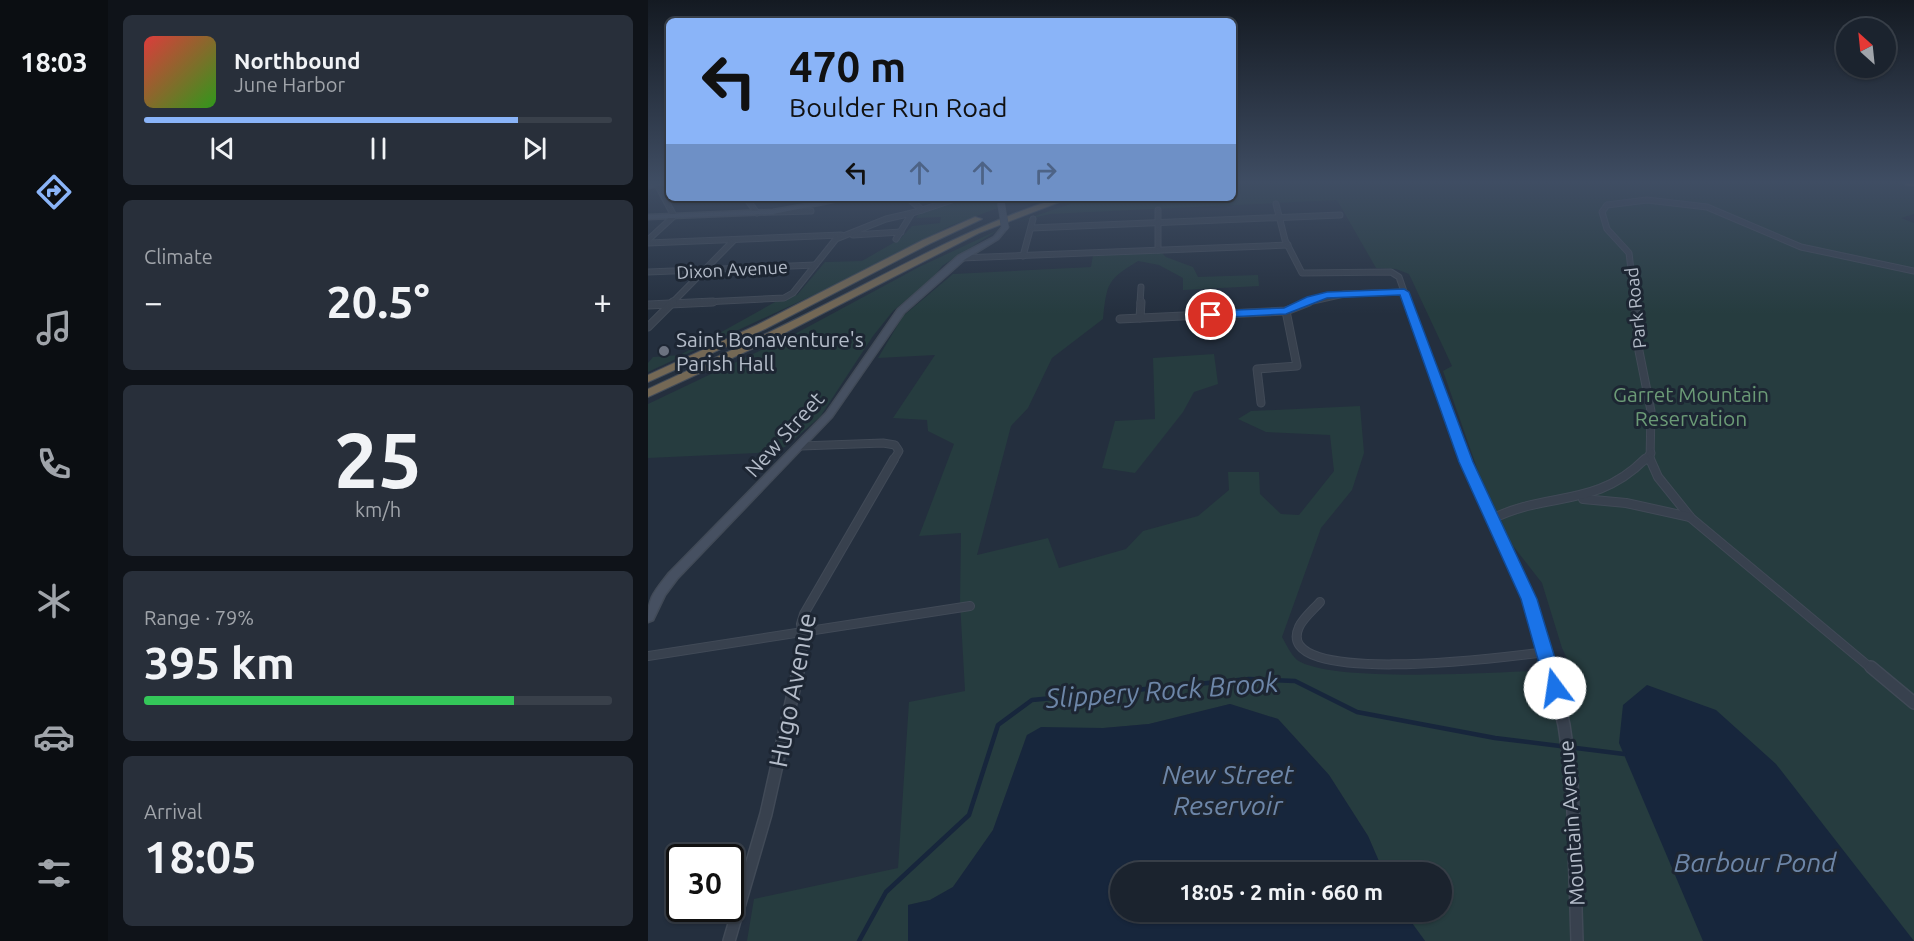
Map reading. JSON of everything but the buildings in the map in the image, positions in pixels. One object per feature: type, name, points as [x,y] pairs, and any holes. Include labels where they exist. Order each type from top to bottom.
[{"type":"highway","points":[[648,379],[769,323],[943,234],[962,227]]},
{"type":"highway","points":[[648,393],[785,328],[960,237],[985,227]]},
{"type":"street","points":[[648,242],[663,227]]},
{"type":"street","points":[[648,305],[779,299],[793,293],[831,244],[845,235],[866,227]]},
{"type":"street","points":[[896,238],[904,227]]},
{"type":"street","name":"New Street","points":[[648,617],[660,593],[673,576],[829,415],[894,319],[961,258],[996,238],[1005,227]]},
{"type":"street","points":[[1023,256],[1031,228],[1059,227]]},
{"type":"street","points":[[1158,227],[1158,250]]},
{"type":"street","points":[[961,258],[1288,245],[1283,227]]},
{"type":"street","name":"Park Road","points":[[1607,227],[1629,254],[1633,272],[1639,351],[1651,411],[1650,463],[1658,477],[1691,518],[1914,703]]},
{"type":"street","name":"Park Road","points":[[1754,227],[1801,247],[1914,271]]},
{"type":"street","points":[[648,242],[901,232]]},
{"type":"street","points":[[648,327],[734,240]]},
{"type":"street","name":"Mountain Avenue","points":[[1288,245],[1302,273],[1391,272],[1399,277],[1466,462],[1529,599],[1546,652],[1564,725],[1572,780],[1577,941]]},
{"type":"street","name":"Dixon Avenue","points":[[648,272],[815,265]]},
{"type":"street","points":[[1140,318],[1141,287]]},
{"type":"street","points":[[1120,319],[1286,311],[1310,299],[1327,295],[1404,292]]},
{"type":"street","points":[[1261,403],[1257,369],[1298,366],[1286,311]]},
{"type":"street","name":"Hugo Avenue","points":[[729,941],[766,814],[795,692],[804,640],[801,624],[808,603],[827,576],[899,451],[895,445],[883,443],[801,446]]},
{"type":"street","name":"Park Road","points":[[1492,519],[1517,507],[1579,498],[1605,489],[1626,477],[1651,453]]},
{"type":"street","name":"Park Road","points":[[1579,498],[1626,503],[1691,518]]},
{"type":"street","points":[[1320,602],[1299,627],[1299,641],[1308,651],[1336,661],[1451,663],[1546,652]]},
{"type":"street","points":[[648,656],[970,606]]},
{"type":"green space","points":[[911,227],[948,227],[818,293],[648,372],[648,363],[653,357],[680,355],[775,302],[797,295],[825,262],[862,261],[900,239]]},
{"type":"green space","name":"Garret Mountain Reservation","points":[[1352,227],[1914,227],[1914,941],[1425,941],[1411,922],[1452,922],[1452,862],[1379,862],[1368,836],[1329,775],[1278,719],[1230,704],[1149,724],[1027,735],[993,830],[953,887],[930,900],[908,905],[908,941],[747,941],[754,899],[898,868],[909,702],[965,691],[960,602],[961,533],[919,536],[954,444],[928,431],[927,420],[893,418],[935,355],[878,358],[903,316],[953,274],[1091,267],[1093,255],[1161,252],[1166,257],[1193,267],[1198,277],[1258,275],[1259,286],[1183,290],[1183,278],[1159,265],[1138,261],[1114,278],[1106,297],[1103,319],[1052,358],[1028,408],[1011,426],[977,555],[1048,538],[1059,568],[1126,549],[1143,531],[1198,516],[1229,490],[1228,472],[1259,472],[1260,494],[1281,514],[1299,515],[1334,471],[1330,435],[1266,432],[1238,419],[1251,411],[1360,406],[1364,453],[1352,490],[1321,528],[1282,637],[1297,660],[1317,668],[1387,674],[1472,674],[1572,669],[1562,648],[1542,583],[1506,537],[1486,494],[1443,371],[1452,366],[1409,274],[1396,269],[1376,268]]},
{"type":"green space","points":[[998,230],[942,266],[934,277],[893,311],[873,336],[820,417],[785,447],[757,453],[648,458],[648,404],[791,336],[919,267]]},
{"type":"green space","points":[[1214,354],[1218,384],[1194,392],[1183,412],[1135,473],[1102,468],[1115,421],[1155,419],[1153,358]]},
{"type":"water","name":"Barbour Pond","points":[[1647,685],[1716,710],[1776,764],[1914,941],[1703,941],[1619,743],[1623,705]]},
{"type":"water","name":"New Street Reservoir","points":[[1230,704],[1278,719],[1329,775],[1368,836],[1379,862],[1110,862],[1110,922],[1411,922],[1425,941],[908,941],[908,905],[930,900],[953,887],[993,830],[1027,735],[1041,727],[1103,728],[1149,724]]},
{"type":"waterway","name":"Slippery Rock Brook","points":[[859,941],[886,892],[969,815],[998,725],[1032,700],[1249,679],[1295,681],[1357,712],[1495,738],[1624,754]]},
{"type":"place","name":"Saint Bonaventure's Parish Hall","points":[[664,351]]},
{"type":"route","points":[[1211,315],[1286,311],[1310,299],[1327,295],[1404,292],[1466,462],[1529,599],[1542,637],[1555,688]]}]
